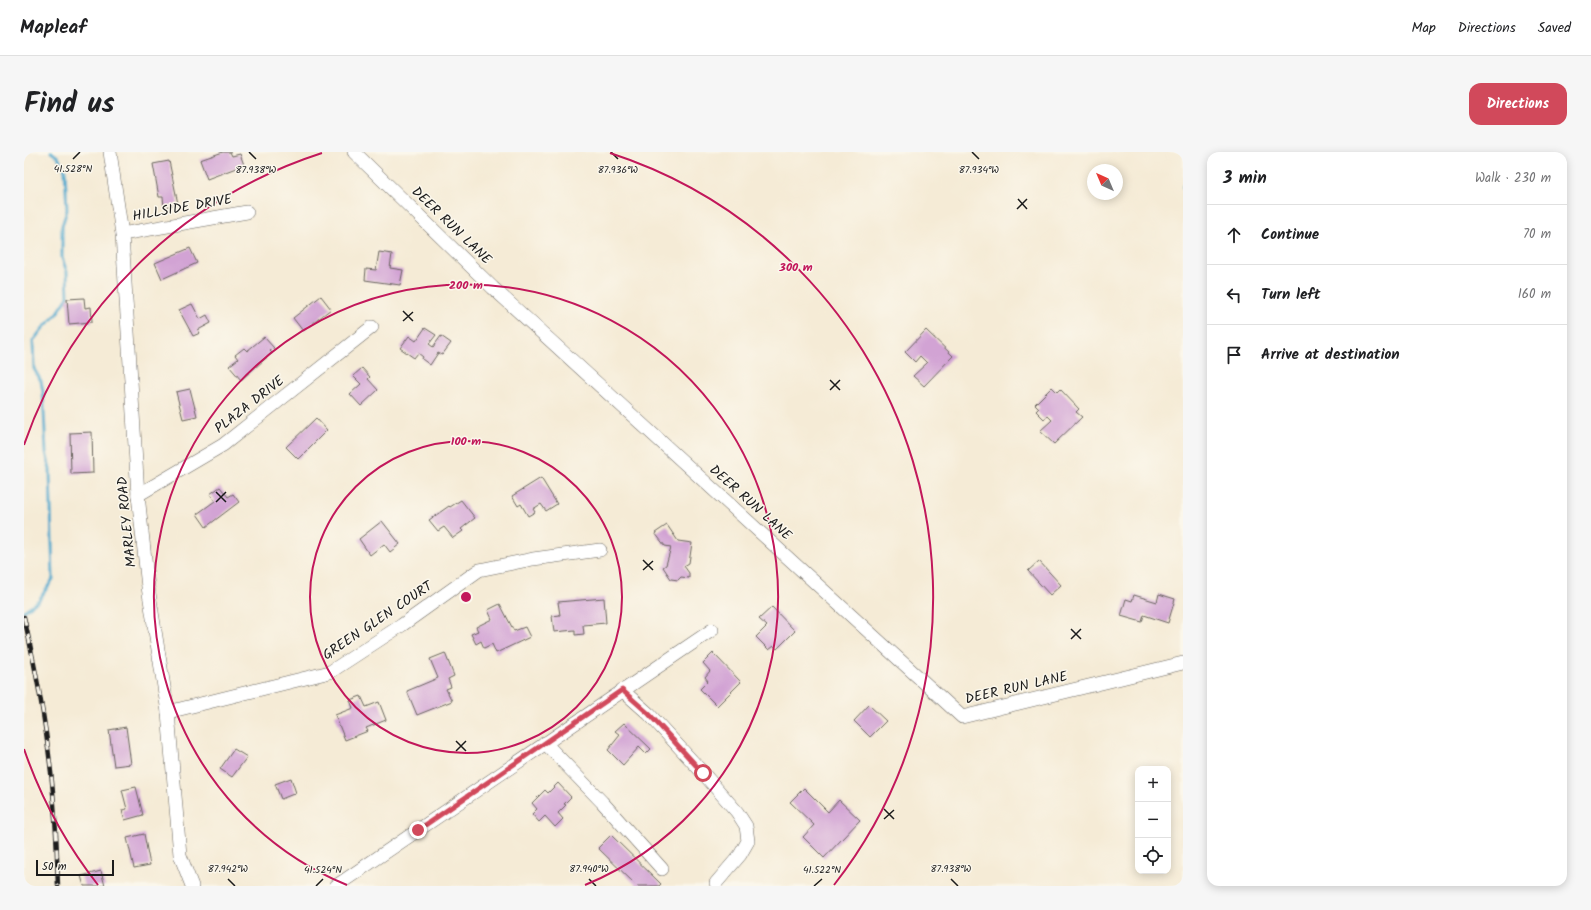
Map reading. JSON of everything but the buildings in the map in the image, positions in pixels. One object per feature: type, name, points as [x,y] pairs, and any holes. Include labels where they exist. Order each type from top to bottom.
[{"type":"street","name":"MARLEY ROAD","points":[[110,152],[122,234],[138,494],[148,587],[168,712],[180,855],[192,886]]},
{"type":"street","name":"DEER RUN LANE","points":[[354,152],[499,294],[962,717],[1183,663]]},
{"type":"street","name":"HILLSIDE DRIVE","points":[[122,234],[247,212]]},
{"type":"street","name":"PLAZA DRIVE","points":[[138,494],[223,445],[372,328]]},
{"type":"street","name":"GREEN GLEN COURT","points":[[168,712],[330,672],[402,625],[479,570],[533,559],[600,550]]},
{"type":"street","points":[[336,886],[712,630]]},
{"type":"street","points":[[622,690],[649,714],[703,773],[737,812],[746,826],[748,841],[740,856],[716,883]]},
{"type":"street","points":[[545,743],[602,802],[662,868]]},
{"type":"waterway","points":[[24,611],[39,600],[53,579],[50,470],[46,452],[43,392],[41,381],[34,369],[33,341],[57,314],[68,297],[67,272],[62,258],[62,226],[67,210],[65,170],[58,157],[51,152]]},
{"type":"railway","points":[[24,617],[35,667],[51,768],[56,827],[58,886]]},
{"type":"route","points":[[418,830],[622,690],[649,714],[703,773]]}]
